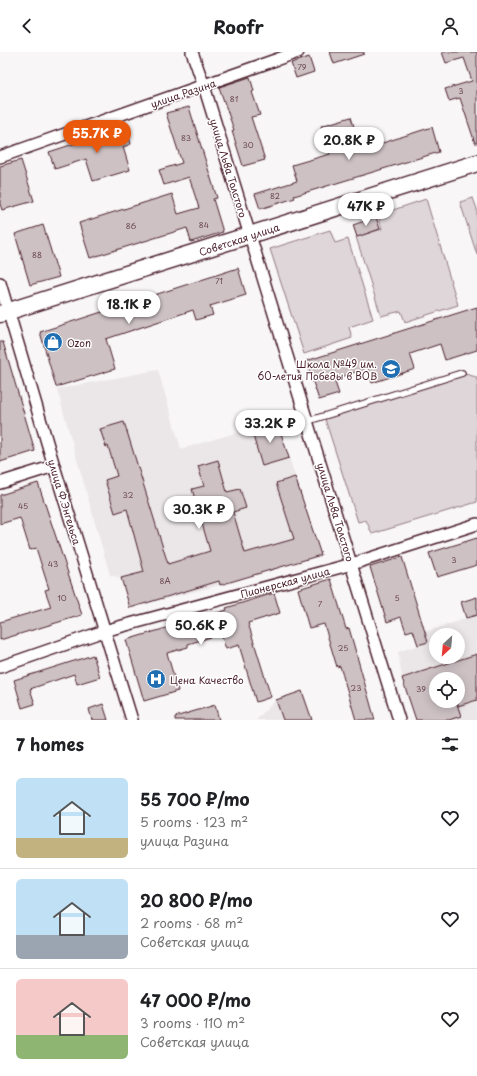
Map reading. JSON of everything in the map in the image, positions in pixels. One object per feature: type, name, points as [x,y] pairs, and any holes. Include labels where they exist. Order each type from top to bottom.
[{"type":"street","name":"улица Льва Толстого","points":[[192,52],[204,86],[308,421],[399,720]]},
{"type":"street","name":"улица Разина","points":[[0,157],[298,52]]},
{"type":"street","name":"Советская улица","points":[[4,313],[477,163]]},
{"type":"street","name":"улица Ф.Энгельса","points":[[0,283],[4,313],[54,466],[132,720]]},
{"type":"street","points":[[0,483],[54,466]]},
{"type":"street","name":"Пионерская улица","points":[[0,667],[104,631],[352,564],[477,524]]},
{"type":"lane","points":[[308,421],[462,373]]},
{"type":"shaded area","points":[[473,198],[477,209],[477,255],[460,202]]},
{"type":"shaded area","points":[[426,199],[458,305],[405,322],[401,311],[381,316],[356,237],[382,229],[378,215]]},
{"type":"shaded area","points":[[330,230],[335,243],[348,239],[373,319],[349,327],[352,338],[304,354],[270,249]]},
{"type":"shaded area","points":[[158,370],[181,449],[277,421],[321,555],[220,585],[130,608],[121,578],[110,575],[57,389]]},
{"type":"shaded area","points":[[462,373],[476,377],[477,381],[477,502],[372,534],[366,520],[358,522],[324,416]]},
{"type":"shaded area","points":[[477,615],[477,720],[416,720],[402,678],[398,652],[428,642],[425,632],[429,631],[429,664],[465,664],[465,628],[437,628]]},
{"type":"shaded area","points":[[302,691],[312,720],[256,720],[276,700]]},
{"type":"building","points":[[330,52],[364,52],[364,54],[334,64]]},
{"type":"building","points":[[442,52],[477,52],[477,143],[475,143],[460,98],[449,101],[445,89],[472,81],[464,58],[446,63]]},
{"type":"building","points":[[309,57],[314,72],[296,78],[291,63]]},
{"type":"building","points":[[250,77],[254,91],[252,92],[260,115],[251,117],[265,160],[243,166],[232,131],[234,130],[219,87]]},
{"type":"building","points":[[189,107],[217,198],[213,199],[223,232],[191,242],[187,228],[90,258],[79,223],[172,194],[178,214],[199,208],[189,177],[164,185],[159,170],[182,163],[166,113]]},
{"type":"building","points":[[351,117],[361,150],[432,127],[439,152],[294,196],[295,198],[260,209],[255,194],[297,181],[292,165],[330,154],[321,126]]},
{"type":"building","points":[[126,127],[131,144],[123,147],[130,170],[93,181],[86,159],[55,169],[49,152]]},
{"type":"building","points":[[21,160],[34,201],[2,210],[0,204],[0,166]]},
{"type":"building","points":[[376,217],[380,229],[357,237],[353,225]]},
{"type":"building","points":[[43,225],[59,277],[30,285],[15,234]]},
{"type":"building","points":[[238,268],[246,295],[210,306],[213,315],[196,320],[193,310],[106,339],[115,369],[56,387],[40,332]]},
{"type":"building","points":[[477,307],[477,350],[445,360],[440,344],[410,354],[415,369],[372,383],[368,368],[334,379],[339,394],[319,400],[306,361]]},
{"type":"building","points":[[0,342],[3,342],[35,451],[0,462]]},
{"type":"building","points":[[277,421],[289,458],[262,466],[251,429]]},
{"type":"building","points":[[124,422],[168,564],[210,551],[192,489],[204,486],[198,466],[218,460],[227,492],[240,489],[246,508],[233,512],[245,553],[294,539],[276,483],[295,477],[321,555],[220,585],[219,581],[130,608],[121,578],[144,572],[127,509],[115,513],[105,480],[117,476],[108,446],[106,447],[100,429]]},
{"type":"building","points":[[38,483],[82,615],[0,640],[0,622],[51,607],[45,590],[49,589],[36,548],[30,550],[20,518],[0,524],[0,495]]},
{"type":"building","points":[[477,538],[477,565],[437,577],[429,553]]},
{"type":"building","points":[[402,557],[428,642],[418,645],[413,630],[406,632],[401,617],[387,622],[370,567]]},
{"type":"building","points":[[331,579],[346,629],[349,628],[375,720],[356,720],[340,666],[337,667],[324,624],[309,628],[298,589]]},
{"type":"building","points":[[274,593],[280,613],[248,623],[271,697],[256,702],[239,645],[226,649],[221,634],[188,644],[188,647],[167,653],[178,691],[144,701],[126,640],[227,610],[226,608]]},
{"type":"building","points":[[477,597],[477,615],[466,618],[461,602]]},
{"type":"building","points":[[477,654],[477,700],[465,704],[465,672],[429,672],[429,708],[458,708],[461,716],[449,720],[416,720],[402,678],[446,664],[465,664],[465,658]]},
{"type":"building","points":[[93,655],[100,677],[77,684],[74,674],[30,689],[35,704],[22,708],[14,680]]},
{"type":"building","points":[[302,691],[312,720],[283,720],[276,700]]},
{"type":"building","points":[[103,704],[108,720],[92,720],[89,709]]},
{"type":"building","name":"Цена Качество","points":[[215,705],[219,720],[175,720],[175,717]]},
{"type":"place","name":"Ozon","points":[[53,342]]},
{"type":"place","name":"Школа №49 им. 60-летия Победы в ВОВ","points":[[391,369]]},
{"type":"place","name":"Цена Качество","points":[[156,679]]}]
